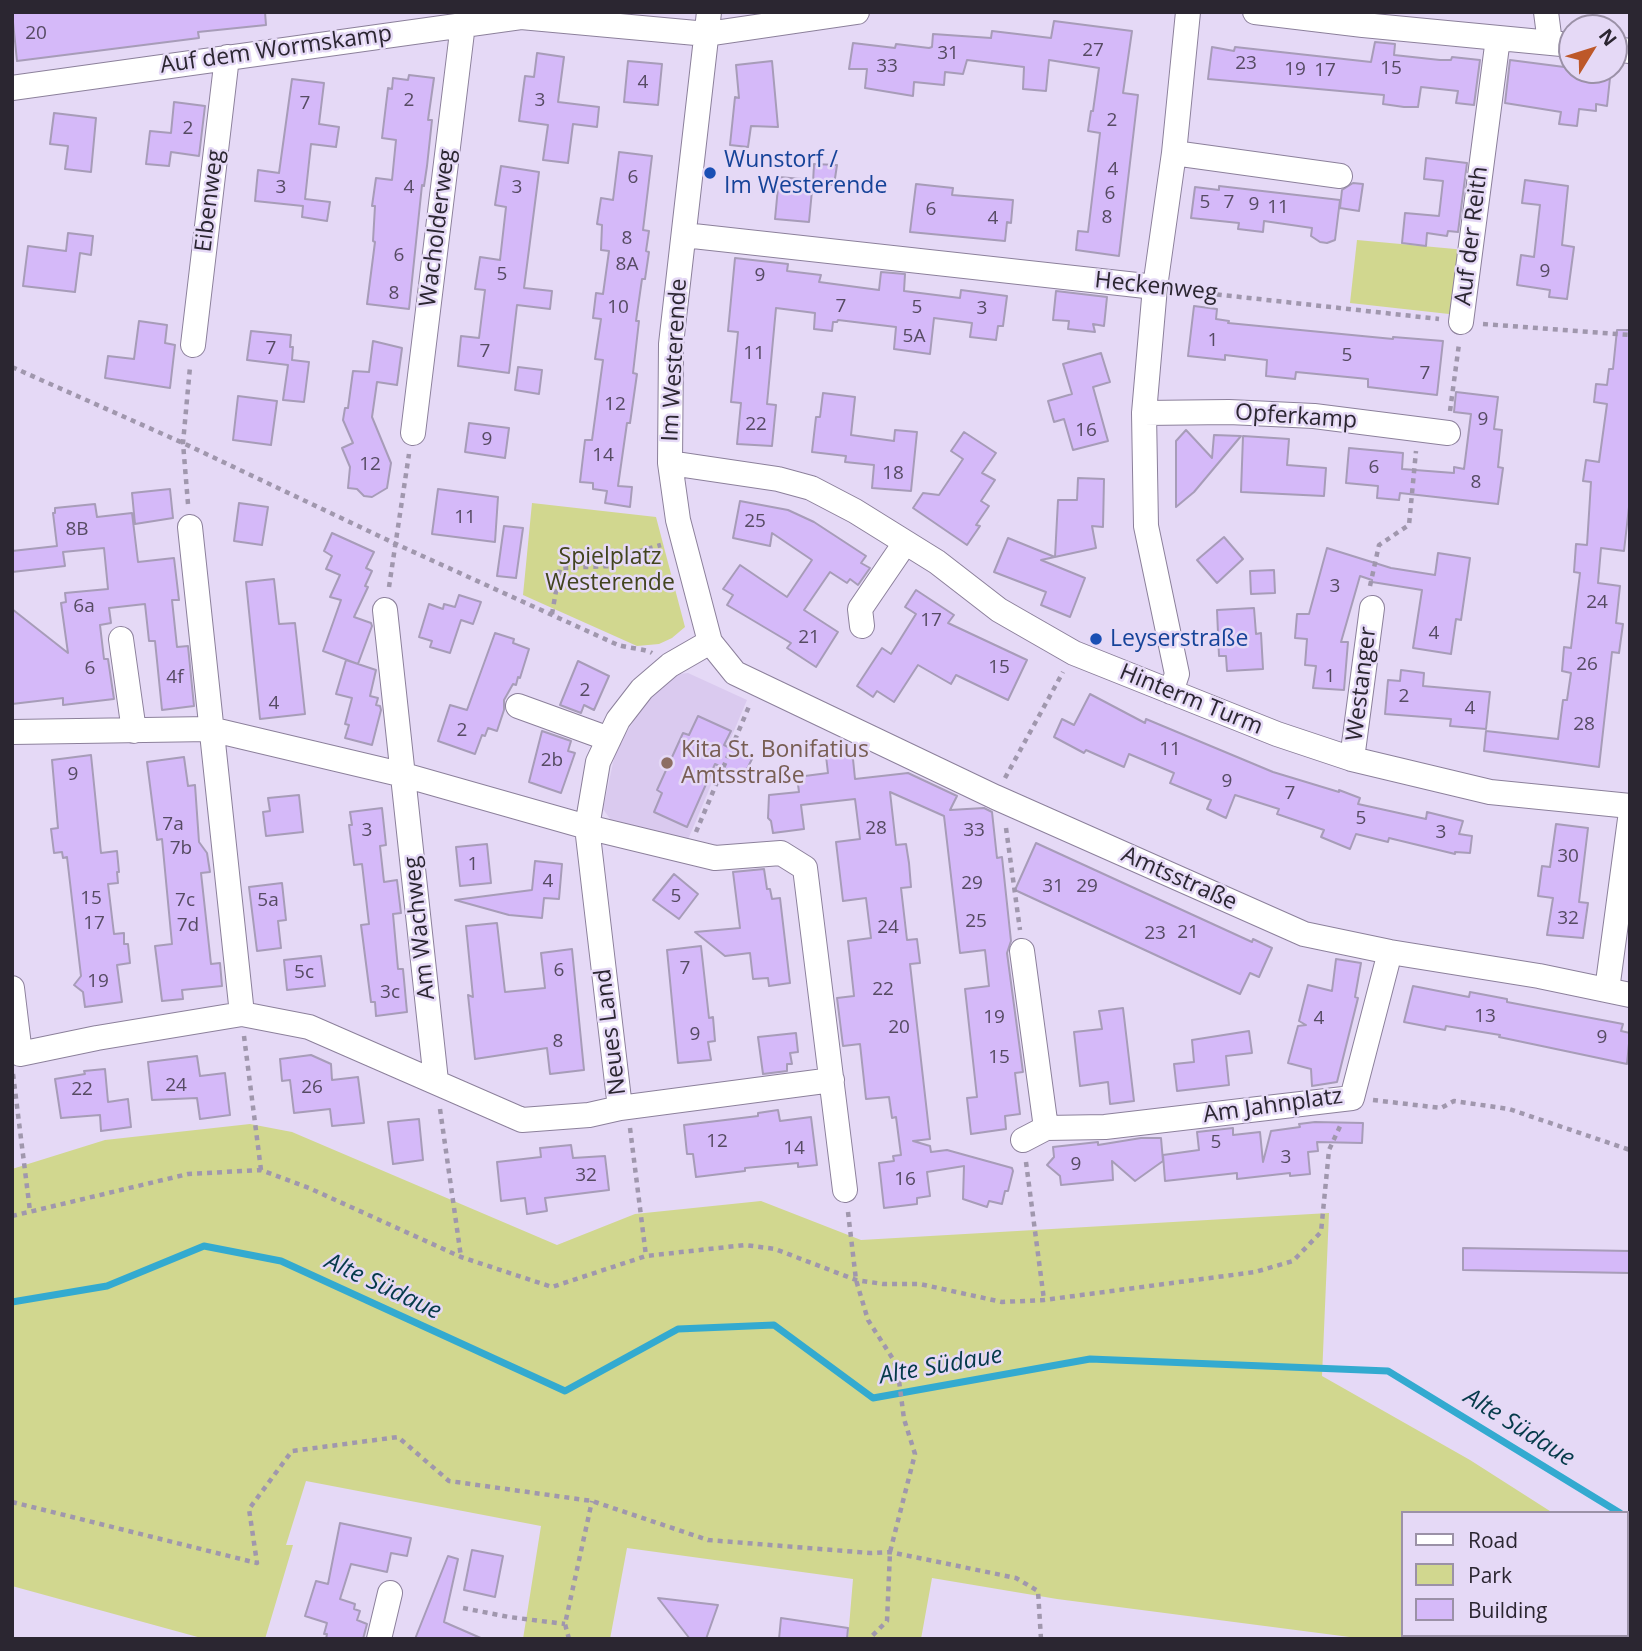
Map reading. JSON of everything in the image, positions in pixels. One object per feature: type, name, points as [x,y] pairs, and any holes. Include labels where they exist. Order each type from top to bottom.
[{"type":"street","points":[[708,23],[857,12]]},
{"type":"street","points":[[1171,692],[1177,674],[1146,526],[1144,413],[1155,287],[1174,153],[1188,12]]},
{"type":"street","points":[[1255,12],[1362,19],[1558,44]]},
{"type":"street","points":[[1546,12],[1558,38]]},
{"type":"street","name":"Auf dem Wormskamp","points":[[12,88],[521,18],[708,23]]},
{"type":"street","name":"Im Westerende","points":[[708,23],[671,344],[670,463],[678,520],[710,642],[735,673],[756,684]]},
{"type":"street","name":"Wacholderweg","points":[[413,433],[463,24]]},
{"type":"street","name":"Auf der Reith","points":[[1461,322],[1498,38]]},
{"type":"street","name":"Eibenweg","points":[[193,345],[227,57]]},
{"type":"street","points":[[1174,153],[1340,176]]},
{"type":"street","name":"Heckenweg","points":[[684,235],[1155,287]]},
{"type":"street","name":"Opferkamp","points":[[1144,413],[1229,412],[1314,416],[1448,433]]},
{"type":"street","name":"Hinterm Turm","points":[[670,463],[778,479],[811,488],[937,562],[999,610],[1073,653],[1277,734],[1352,759],[1490,792],[1630,806]]},
{"type":"street","points":[[190,527],[242,1014]]},
{"type":"street","points":[[862,626],[860,609],[905,543]]},
{"type":"street","name":"Westanger","points":[[1352,759],[1372,608]]},
{"type":"street","name":"Am Wachweg","points":[[386,610],[436,1081]]},
{"type":"street","points":[[121,639],[134,731]]},
{"type":"street","name":"Neues Land","points":[[710,642],[670,665],[642,689],[618,720],[598,762],[587,827],[620,1108],[832,1080]]},
{"type":"street","name":"Amtsstraße","points":[[756,684],[995,797],[1304,934],[1618,992]]},
{"type":"street","points":[[518,706],[609,739]]},
{"type":"street","points":[[12,732],[211,729],[404,775],[587,827],[715,858],[782,853],[804,868],[845,1190]]},
{"type":"street","points":[[1618,992],[1630,819]]},
{"type":"street","points":[[1022,951],[1046,1128]]},
{"type":"street","name":"Am Jahnplatz","points":[[1023,1140],[1046,1128],[1105,1126],[1353,1098],[1390,952]]},
{"type":"street","points":[[12,988],[20,1054],[242,1014],[309,1027],[522,1120],[590,1115],[620,1108]]},
{"type":"street","points":[[379,1639],[390,1593]]},
{"type":"path","name":"Heckenweg","points":[[1155,287],[1461,322],[1630,335]]},
{"type":"path","name":"Auf der Reith","points":[[1448,433],[1461,322]]},
{"type":"path","points":[[190,527],[183,443],[193,345]]},
{"type":"path","points":[[12,367],[183,443],[618,645],[637,651],[647,650]]},
{"type":"path","points":[[1372,608],[1368,592],[1379,545],[1409,525],[1418,429]]},
{"type":"path","points":[[386,610],[413,433]]},
{"type":"path","points":[[552,614],[561,568],[613,566],[622,556],[683,542]]},
{"type":"path","points":[[688,852],[756,684]]},
{"type":"path","points":[[242,1014],[261,1170]]},
{"type":"path","points":[[20,1054],[13,1072],[30,1211]]},
{"type":"path","points":[[436,1081],[461,1256]]},
{"type":"path","points":[[12,1216],[188,1174],[261,1170],[309,1188],[461,1256],[552,1287],[646,1255],[745,1245],[775,1249],[856,1280],[883,1284],[920,1284],[1002,1303],[1044,1300],[1255,1272],[1293,1261],[1321,1232],[1329,1150],[1353,1098],[1441,1108],[1454,1101],[1509,1109],[1630,1150]]},
{"type":"path","points":[[620,1108],[629,1124],[646,1255]]},
{"type":"path","points":[[1023,1140],[1044,1300]]},
{"type":"path","points":[[845,1190],[856,1280],[868,1320],[893,1359],[898,1373],[904,1419],[915,1454],[890,1552],[887,1621],[869,1639]]},
{"type":"path","points":[[12,1502],[257,1563],[249,1509],[292,1451],[398,1437],[449,1481],[592,1501],[708,1540],[870,1553],[890,1552],[1016,1578],[1038,1591],[1041,1639]]},
{"type":"path","points":[[569,1639],[565,1624],[592,1501]]},
{"type":"path","points":[[463,1608],[565,1624]]},
{"type":"shaded area","name":"Kita St. Bonifatius Amtsstraße","points":[[688,673],[747,700],[687,842],[613,823],[603,809],[616,749],[649,697],[668,675]]},
{"type":"green space","points":[[1357,240],[1466,250],[1458,315],[1350,303]]},
{"type":"green space","name":"Spielplatz Westerende","points":[[532,503],[656,517],[685,627],[659,644],[637,646],[523,595]]},
{"type":"green space","points":[[250,1124],[292,1132],[557,1245],[635,1214],[761,1201],[861,1240],[1329,1213],[1322,1376],[1470,1460],[1550,1511],[1400,1511],[1400,1637],[1490,1637],[1489,1639],[1365,1639],[1057,1599],[932,1578],[921,1639],[848,1639],[853,1579],[627,1548],[610,1639],[523,1639],[541,1526],[306,1481],[286,1545],[293,1545],[265,1639],[205,1639],[12,1586],[12,1169],[105,1140]]},
{"type":"building","points":[[12,12],[265,12],[266,25],[198,32],[199,38],[17,61]]},
{"type":"building","points":[[1054,21],[1132,31],[1123,93],[1138,95],[1119,256],[1076,250],[1078,231],[1088,232],[1100,133],[1088,131],[1099,68],[1049,60],[1046,91],[1023,89],[1024,67],[967,60],[963,74],[945,72],[944,85],[914,82],[913,96],[865,88],[867,69],[849,69],[853,43],[895,48],[896,44],[929,48],[932,47],[933,34],[991,38],[992,31],[1051,38]]},
{"type":"building","points":[[1375,42],[1395,44],[1394,55],[1440,60],[1451,60],[1452,57],[1480,60],[1474,105],[1456,103],[1458,91],[1421,87],[1418,107],[1404,107],[1383,104],[1384,95],[1208,79],[1212,47],[1234,51],[1235,47],[1371,62]]},
{"type":"building","points":[[537,53],[564,57],[558,102],[599,107],[597,127],[573,124],[568,163],[543,160],[548,125],[519,121],[525,76],[534,77]]},
{"type":"building","points":[[1510,60],[1558,66],[1558,84],[1609,84],[1607,106],[1596,104],[1596,111],[1579,109],[1577,126],[1559,124],[1561,112],[1505,103]]},
{"type":"building","points":[[628,61],[662,64],[658,105],[624,102]]},
{"type":"building","points":[[772,61],[778,127],[751,126],[748,147],[730,145],[735,97],[739,98],[736,65]]},
{"type":"building","points":[[409,75],[434,78],[428,120],[432,120],[409,309],[367,304],[375,242],[375,206],[372,206],[376,178],[392,180],[396,140],[382,138],[388,88],[392,89],[393,78],[408,80]]},
{"type":"building","points":[[292,79],[324,83],[319,124],[339,127],[336,147],[311,144],[305,199],[330,202],[327,221],[302,217],[303,206],[255,201],[258,170],[279,173]]},
{"type":"building","points":[[174,102],[205,106],[199,156],[171,152],[169,166],[146,164],[150,131],[171,133]]},
{"type":"building","points":[[54,113],[96,118],[91,172],[65,169],[68,146],[50,144]]},
{"type":"building","points":[[619,152],[652,156],[643,230],[649,231],[646,251],[649,252],[636,321],[639,321],[633,373],[637,374],[618,486],[632,487],[630,507],[605,503],[607,491],[593,489],[593,483],[580,482],[585,440],[592,440],[603,360],[595,359],[601,319],[593,318],[596,293],[603,294],[609,251],[601,250],[602,225],[597,224],[601,198],[613,200]]},
{"type":"building","points":[[1426,158],[1467,163],[1458,232],[1448,231],[1447,236],[1427,233],[1426,246],[1402,243],[1405,213],[1439,216],[1443,181],[1424,179]]},
{"type":"building","points":[[814,164],[837,165],[834,185],[813,183]]},
{"type":"building","points":[[501,166],[539,172],[524,288],[552,291],[550,309],[517,305],[509,373],[458,366],[461,336],[479,338],[485,290],[475,289],[480,257],[500,260],[506,207],[495,205]]},
{"type":"building","points":[[779,177],[813,180],[809,222],[775,219]]},
{"type":"building","points":[[1525,180],[1568,186],[1562,245],[1574,247],[1567,299],[1549,297],[1550,290],[1517,285],[1521,255],[1534,257],[1540,205],[1522,203]]},
{"type":"building","points":[[1353,183],[1363,184],[1359,211],[1340,208],[1342,190]]},
{"type":"building","points":[[916,184],[953,188],[952,195],[1013,200],[1011,223],[1007,222],[1005,241],[910,232]]},
{"type":"building","points":[[1219,186],[1340,200],[1335,240],[1320,242],[1311,236],[1312,228],[1264,221],[1263,232],[1238,229],[1239,223],[1191,218],[1195,187],[1219,190]]},
{"type":"building","points":[[68,233],[93,236],[91,255],[80,253],[75,292],[23,286],[28,246],[66,251]]},
{"type":"building","points":[[735,258],[788,264],[787,271],[821,275],[819,282],[879,290],[881,272],[905,274],[904,291],[960,298],[961,290],[1007,296],[1003,326],[998,326],[996,340],[970,337],[972,323],[934,318],[930,354],[894,349],[896,327],[838,320],[833,322],[832,331],[814,329],[815,313],[776,308],[767,404],[776,405],[772,446],[737,444],[741,403],[731,402],[738,332],[728,331]]},
{"type":"building","points":[[1056,291],[1107,297],[1104,326],[1093,324],[1095,332],[1068,329],[1069,321],[1053,320]]},
{"type":"building","points":[[1194,306],[1217,309],[1216,319],[1229,321],[1228,323],[1393,339],[1443,341],[1437,395],[1368,387],[1368,379],[1296,372],[1295,379],[1266,376],[1267,360],[1225,355],[1225,360],[1188,356]]},
{"type":"building","points":[[139,321],[167,325],[165,343],[175,345],[170,388],[105,378],[108,356],[134,359]]},
{"type":"building","points":[[1617,330],[1630,330],[1630,498],[1624,551],[1601,548],[1598,583],[1620,586],[1616,623],[1623,624],[1619,653],[1612,652],[1599,767],[1484,751],[1486,731],[1558,739],[1563,700],[1567,700],[1571,673],[1562,671],[1564,647],[1571,648],[1580,573],[1574,572],[1576,544],[1587,545],[1591,482],[1583,481],[1586,460],[1599,462],[1607,404],[1594,402],[1596,384],[1607,385],[1609,369],[1613,369]]},
{"type":"building","points":[[251,331],[291,335],[292,360],[309,362],[304,402],[283,400],[288,365],[247,360]]},
{"type":"building","points":[[373,341],[402,348],[397,385],[377,382],[372,417],[391,463],[387,488],[372,497],[364,496],[357,489],[348,488],[350,467],[342,448],[353,443],[343,420],[345,408],[348,408],[353,371],[369,372]]},
{"type":"building","points":[[1101,353],[1110,382],[1093,387],[1108,441],[1073,450],[1064,419],[1054,422],[1048,401],[1072,394],[1063,364]]},
{"type":"building","points":[[518,367],[542,370],[539,394],[515,390]]},
{"type":"building","points":[[1456,392],[1498,397],[1494,429],[1502,430],[1498,467],[1503,468],[1498,504],[1400,493],[1399,500],[1377,498],[1378,486],[1346,483],[1349,448],[1403,453],[1402,469],[1454,473],[1454,467],[1464,469],[1471,414],[1454,412]]},
{"type":"building","points":[[823,393],[855,397],[851,435],[894,441],[895,430],[917,432],[911,491],[872,488],[874,465],[845,462],[846,456],[812,452],[816,417],[820,417]]},
{"type":"building","points":[[238,396],[277,401],[271,445],[233,440]]},
{"type":"building","points":[[469,423],[509,428],[505,458],[465,452]]},
{"type":"building","points":[[1186,430],[1212,458],[1214,435],[1241,436],[1194,492],[1176,507],[1176,441]]},
{"type":"building","points":[[964,432],[996,453],[982,473],[995,480],[981,501],[989,506],[967,545],[913,508],[923,493],[939,495],[963,459],[951,451]]},
{"type":"building","points":[[1243,436],[1289,439],[1287,465],[1326,468],[1324,496],[1241,492]]},
{"type":"building","points":[[1078,478],[1104,479],[1103,527],[1092,526],[1096,548],[1055,557],[1058,500],[1077,500]]},
{"type":"building","points":[[170,489],[173,518],[135,524],[132,493]]},
{"type":"building","points":[[438,489],[498,497],[495,542],[432,534]]},
{"type":"building","points":[[740,501],[788,510],[814,522],[866,556],[861,563],[870,568],[858,585],[850,579],[847,583],[830,572],[804,610],[838,632],[816,667],[787,648],[791,643],[727,605],[733,595],[723,589],[740,565],[787,597],[812,560],[772,533],[770,546],[733,538]]},
{"type":"building","points":[[239,503],[268,507],[262,545],[234,541]]},
{"type":"building","points":[[95,504],[97,517],[132,513],[138,562],[174,558],[179,600],[172,600],[177,647],[188,646],[194,706],[162,710],[155,641],[149,641],[145,604],[109,608],[111,623],[100,625],[104,659],[108,659],[114,699],[63,705],[63,698],[12,704],[12,609],[68,653],[61,603],[66,602],[65,593],[108,589],[104,548],[63,552],[65,566],[12,572],[12,551],[57,546],[53,513],[55,508]]},
{"type":"building","points":[[504,526],[523,528],[516,578],[497,576]]},
{"type":"building","points":[[332,533],[374,552],[366,568],[372,571],[365,586],[368,587],[354,617],[371,623],[372,626],[358,664],[323,651],[341,600],[330,597],[340,575],[326,569],[332,556],[324,551]]},
{"type":"building","points":[[1224,537],[1243,559],[1217,583],[1197,560]]},
{"type":"building","points":[[1008,538],[1055,557],[1041,560],[1085,578],[1070,617],[1041,605],[1046,592],[994,572]]},
{"type":"building","points":[[1327,548],[1391,568],[1435,575],[1438,553],[1470,558],[1461,620],[1456,619],[1451,654],[1413,648],[1422,590],[1372,582],[1360,576],[1341,642],[1348,642],[1344,690],[1313,688],[1316,666],[1305,665],[1307,639],[1295,638],[1297,614],[1309,614]]},
{"type":"building","points":[[1274,570],[1275,593],[1251,594],[1250,571]]},
{"type":"building","points":[[274,579],[279,624],[295,623],[305,714],[260,719],[246,582]]},
{"type":"building","points":[[916,590],[954,615],[948,623],[1027,660],[1008,700],[956,675],[951,684],[918,665],[894,702],[877,691],[873,697],[857,686],[882,648],[891,654],[916,614],[905,607]]},
{"type":"building","points":[[459,595],[481,602],[473,624],[461,620],[450,653],[430,647],[432,641],[419,637],[429,604],[443,609],[444,604],[455,607]]},
{"type":"building","points":[[1254,608],[1256,634],[1261,633],[1263,669],[1227,671],[1226,656],[1219,656],[1217,610]]},
{"type":"building","points":[[495,633],[514,639],[513,643],[529,649],[520,678],[518,677],[516,685],[513,684],[504,700],[504,710],[497,731],[488,728],[485,736],[482,735],[475,754],[438,741],[450,705],[467,710]]},
{"type":"building","points":[[346,660],[376,670],[370,696],[378,698],[376,705],[380,706],[381,710],[372,745],[345,738],[349,725],[345,724],[352,698],[336,694]]},
{"type":"building","points":[[578,661],[609,676],[594,710],[584,705],[581,713],[560,705]]},
{"type":"building","points":[[1401,670],[1424,673],[1423,686],[1490,692],[1486,729],[1450,726],[1451,719],[1385,714],[1388,680],[1400,681]]},
{"type":"building","points":[[1090,694],[1145,723],[1146,719],[1273,772],[1360,798],[1358,804],[1426,819],[1427,812],[1463,821],[1459,834],[1472,836],[1470,853],[1455,854],[1389,838],[1388,842],[1356,834],[1350,849],[1321,837],[1324,830],[1277,814],[1279,809],[1235,795],[1226,818],[1207,809],[1211,800],[1170,783],[1174,773],[1129,754],[1124,767],[1086,750],[1084,753],[1054,737],[1062,719],[1074,725]]},
{"type":"building","points":[[698,716],[731,731],[724,745],[752,759],[743,777],[715,764],[687,827],[654,812],[662,793],[657,790],[683,733],[689,735]]},
{"type":"building","points":[[542,731],[571,741],[568,751],[575,753],[561,793],[529,782]]},
{"type":"building","points":[[841,753],[853,759],[855,779],[908,773],[957,796],[950,810],[984,808],[992,812],[997,858],[1002,857],[1011,941],[1007,953],[1023,1072],[1015,1073],[1020,1114],[1005,1116],[1006,1129],[971,1134],[967,1098],[977,1097],[965,989],[989,986],[985,950],[960,953],[944,816],[890,792],[896,845],[906,844],[909,863],[911,887],[901,888],[907,940],[917,939],[920,963],[910,964],[930,1139],[913,1141],[930,1146],[931,1152],[947,1150],[1012,1168],[1008,1191],[1005,1191],[1002,1204],[989,1201],[987,1207],[963,1199],[964,1166],[927,1172],[930,1196],[917,1198],[917,1204],[884,1208],[879,1163],[894,1161],[893,1156],[901,1155],[896,1117],[892,1118],[889,1097],[866,1099],[860,1044],[843,1046],[837,998],[854,996],[848,941],[871,938],[866,898],[843,901],[836,842],[860,839],[855,799],[801,805],[804,829],[773,833],[768,818],[769,795],[799,792],[797,777],[828,773],[826,756]]},
{"type":"building","points":[[91,755],[101,853],[117,851],[118,883],[108,884],[114,934],[124,933],[124,944],[128,944],[130,963],[117,965],[122,1002],[85,1007],[83,992],[74,985],[81,976],[67,857],[63,858],[62,852],[54,853],[51,829],[58,828],[52,760]]},
{"type":"building","points":[[184,757],[188,786],[195,785],[199,842],[207,853],[210,872],[201,873],[211,964],[220,963],[222,986],[182,990],[183,999],[162,1001],[155,946],[172,944],[162,839],[157,840],[147,762]]},
{"type":"building","points":[[299,795],[303,832],[266,836],[263,812],[270,811],[268,798]]},
{"type":"building","points":[[382,808],[386,845],[380,846],[384,882],[397,880],[401,913],[393,914],[398,969],[403,969],[407,1012],[376,1016],[375,1002],[371,1002],[361,925],[369,924],[362,864],[354,865],[349,825],[352,825],[350,812]]},
{"type":"building","points":[[1556,824],[1588,828],[1579,902],[1588,903],[1583,938],[1547,935],[1553,898],[1538,896],[1542,866],[1550,867]]},
{"type":"building","points":[[1036,843],[1252,942],[1253,939],[1272,948],[1259,977],[1250,973],[1240,994],[1015,890]]},
{"type":"building","points":[[487,844],[491,883],[460,886],[456,847]]},
{"type":"building","points":[[535,861],[562,864],[559,899],[544,898],[542,918],[509,915],[455,900],[532,890]]},
{"type":"building","points":[[764,869],[767,889],[770,889],[772,899],[780,898],[790,983],[769,986],[768,978],[753,979],[750,953],[725,956],[695,932],[740,928],[733,872]]},
{"type":"building","points":[[674,874],[698,894],[679,919],[653,900]]},
{"type":"building","points":[[282,883],[286,920],[278,921],[281,948],[257,951],[249,887]]},
{"type":"building","points":[[497,923],[505,992],[545,988],[541,953],[572,949],[584,1070],[550,1074],[547,1048],[475,1059],[468,995],[473,997],[466,926]]},
{"type":"building","points":[[701,946],[709,1018],[713,1017],[715,1041],[708,1042],[711,1060],[678,1063],[667,950]]},
{"type":"building","points":[[321,956],[325,986],[287,990],[284,960]]},
{"type":"building","points":[[1336,959],[1361,963],[1355,997],[1358,998],[1337,1082],[1312,1086],[1311,1069],[1288,1063],[1298,1026],[1306,1025],[1299,1021],[1308,985],[1332,991]]},
{"type":"building","points":[[1413,986],[1469,997],[1470,992],[1507,999],[1507,1002],[1623,1024],[1621,1031],[1630,1033],[1627,1064],[1499,1037],[1500,1035],[1446,1026],[1445,1030],[1404,1022]]},
{"type":"building","points":[[1123,1008],[1134,1101],[1110,1104],[1108,1082],[1080,1086],[1074,1032],[1102,1029],[1099,1011]]},
{"type":"building","points":[[1249,1031],[1252,1053],[1226,1056],[1229,1085],[1177,1091],[1174,1064],[1194,1062],[1192,1040]]},
{"type":"building","points":[[796,1033],[798,1052],[790,1053],[792,1064],[787,1064],[787,1071],[763,1074],[758,1037]]},
{"type":"building","points":[[311,1055],[331,1064],[332,1080],[358,1077],[364,1123],[332,1126],[330,1109],[294,1113],[290,1080],[282,1081],[280,1059]]},
{"type":"building","points":[[197,1056],[200,1076],[225,1073],[230,1115],[200,1119],[197,1098],[152,1100],[148,1062]]},
{"type":"building","points":[[105,1069],[108,1102],[128,1099],[131,1127],[101,1131],[100,1115],[61,1118],[55,1079],[85,1074],[84,1071]]},
{"type":"building","points":[[778,1110],[780,1121],[811,1117],[817,1165],[798,1167],[798,1163],[745,1168],[745,1171],[696,1177],[693,1154],[687,1154],[684,1125],[758,1116],[758,1113]]},
{"type":"building","points":[[419,1119],[423,1160],[393,1164],[388,1122]]},
{"type":"building","points":[[1315,1122],[1363,1123],[1362,1143],[1317,1142],[1318,1151],[1308,1152],[1310,1174],[1290,1176],[1290,1173],[1237,1179],[1237,1173],[1165,1181],[1163,1155],[1199,1150],[1197,1132],[1233,1128],[1233,1135],[1260,1132],[1263,1162],[1271,1131]]},
{"type":"building","points":[[1141,1138],[1161,1138],[1163,1161],[1135,1181],[1112,1161],[1113,1180],[1061,1185],[1060,1176],[1047,1165],[1054,1157],[1053,1147],[1098,1142],[1098,1145]]},
{"type":"building","points":[[571,1145],[573,1158],[605,1156],[609,1190],[545,1198],[547,1211],[527,1214],[525,1198],[501,1201],[497,1162],[541,1157],[540,1148]]},
{"type":"building","points":[[1463,1248],[1630,1251],[1630,1273],[1463,1270]]},
{"type":"building","points":[[340,1523],[411,1538],[407,1556],[391,1553],[387,1572],[351,1564],[340,1599],[355,1604],[354,1609],[360,1611],[357,1620],[367,1624],[363,1639],[326,1639],[327,1634],[324,1634],[327,1623],[305,1616],[316,1581],[328,1584]]},
{"type":"building","points":[[472,1550],[503,1556],[495,1597],[464,1590]]},
{"type":"building","points":[[448,1556],[458,1559],[444,1622],[483,1639],[415,1639]]},
{"type":"building","points":[[658,1598],[718,1605],[706,1639],[690,1639]]},
{"type":"building","points":[[781,1618],[848,1628],[847,1639],[779,1639]]},
{"type":"waterway","name":"Alte Südaue","points":[[12,1302],[107,1286],[204,1246],[281,1261],[565,1391],[678,1329],[774,1325],[873,1398],[1090,1359],[1388,1371],[1617,1511]]},
{"type":"place","name":"Wunstorf / Im Westerende","points":[[710,173]]},
{"type":"place","name":"Leyserstraße","points":[[1096,639]]},
{"type":"place","name":"Kita St. Bonifatius Amtsstraße","points":[[667,763]]}]
